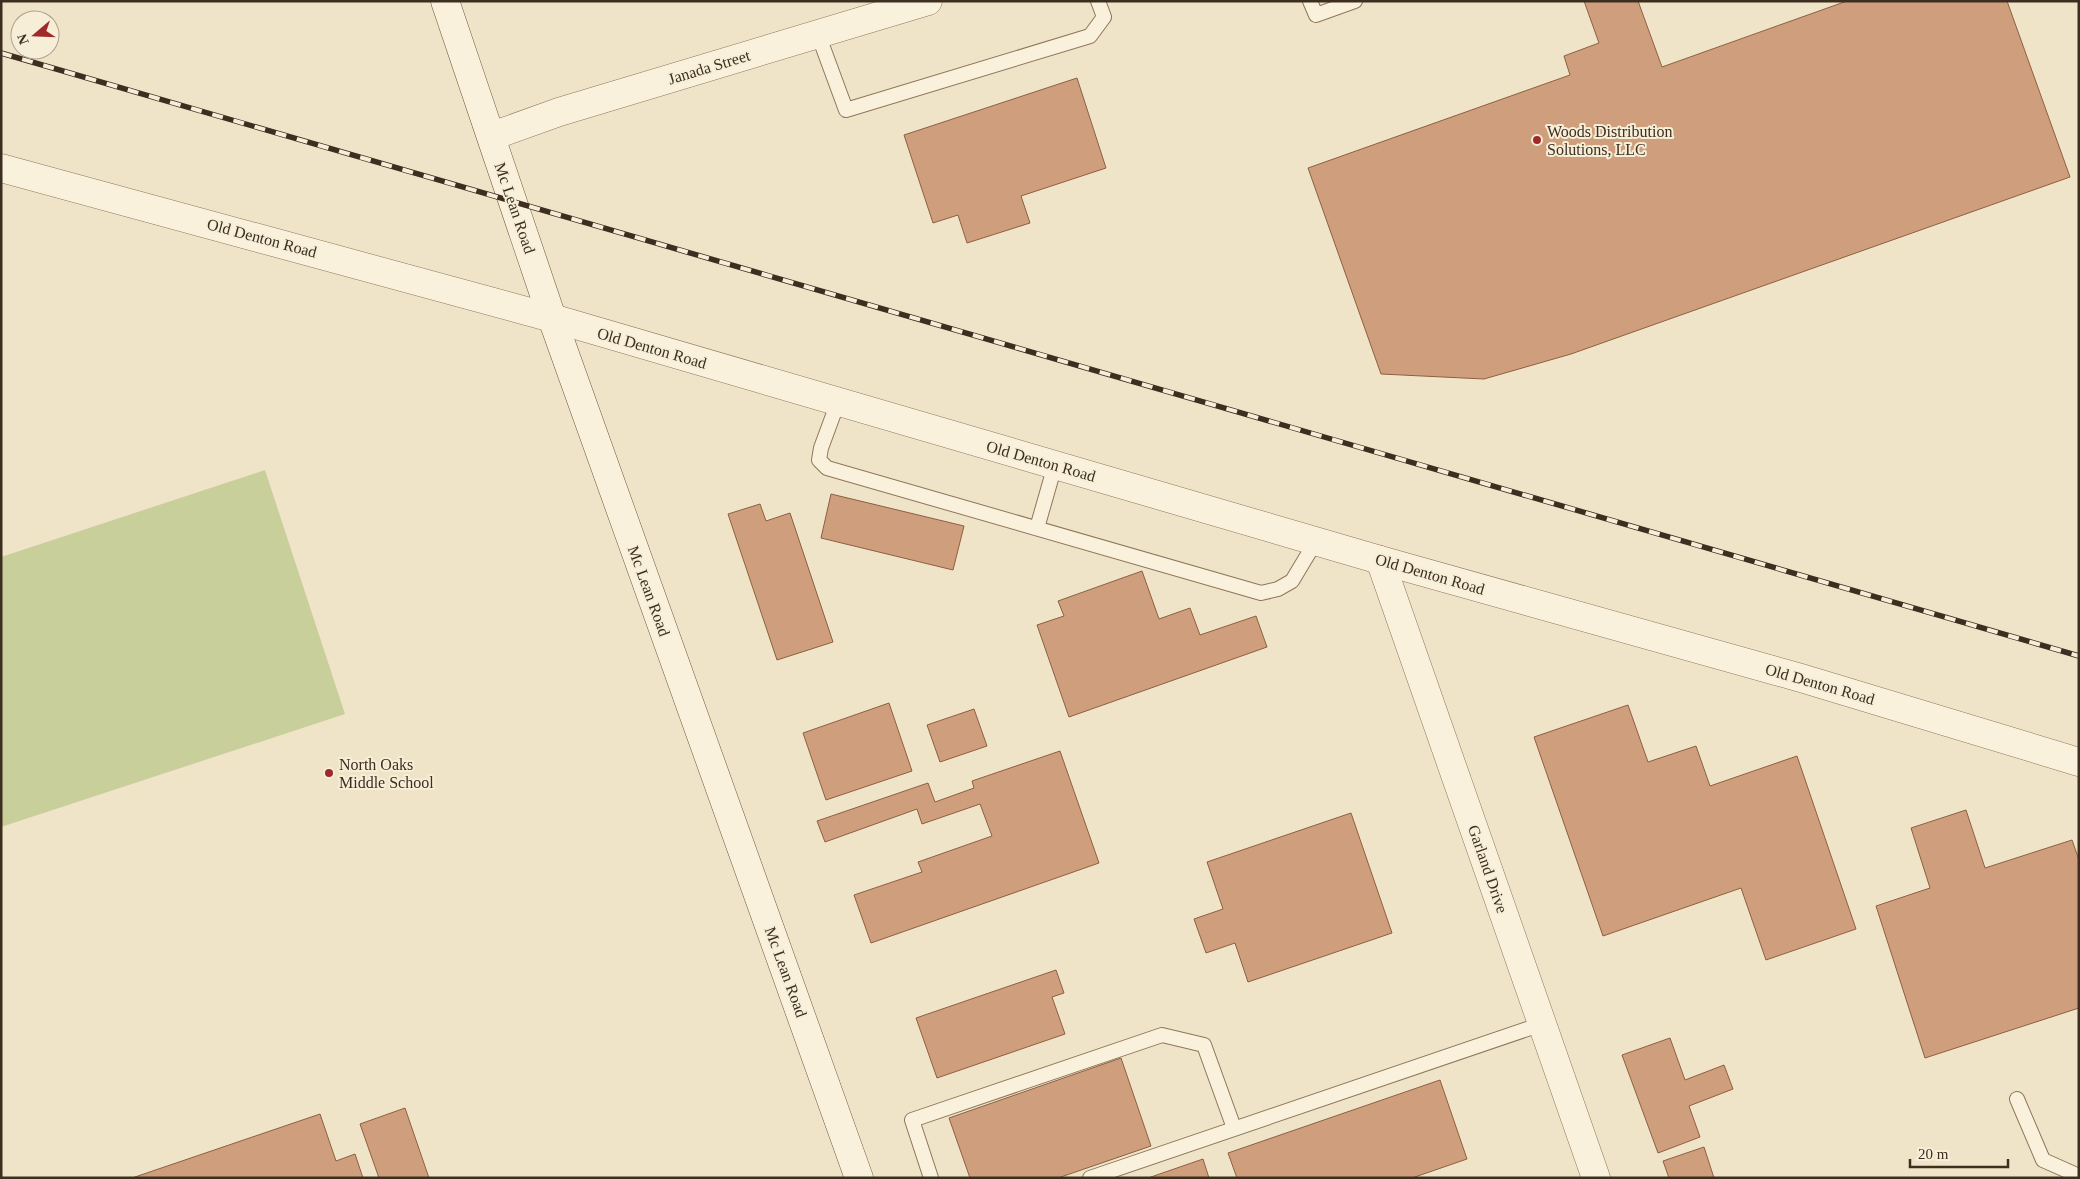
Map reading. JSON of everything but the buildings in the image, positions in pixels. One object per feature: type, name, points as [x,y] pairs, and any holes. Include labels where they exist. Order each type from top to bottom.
[{"type":"street","name":"Mc Lean Road","points":[[445,1],[552,318],[859,1178]]},
{"type":"street","name":"Janada Street","points":[[492,136],[559,112],[928,1]]},
{"type":"street","name":"Old Denton Road","points":[[1,168],[552,318],[1380,560],[1801,678],[2079,762]]},
{"type":"street","name":"Garland Drive","points":[[1380,560],[1596,1178]]},
{"type":"lane","points":[[818,34],[846,110],[1090,36],[1104,17],[1098,1]]},
{"type":"lane","points":[[1310,1],[1316,15],[1355,1]]},
{"type":"lane","points":[[838,402],[821,448],[819,460],[828,468],[1261,593],[1278,589],[1292,581],[1316,541]]},
{"type":"lane","points":[[1037,528],[1055,465]]},
{"type":"lane","points":[[1090,1178],[1542,1024]]},
{"type":"lane","points":[[931,1178],[912,1120],[1162,1035],[1204,1045],[1234,1128]]},
{"type":"lane","points":[[2017,1099],[2043,1160],[2079,1176]]},
{"type":"green space","points":[[265,470],[345,714],[1,827],[1,557]]},
{"type":"railway","points":[[1,53],[2079,656]]},
{"type":"place","name":"Woods Distribution Solutions, LLC","points":[[1537,140]]},
{"type":"place","name":"North Oaks Middle School","points":[[329,773]]}]
